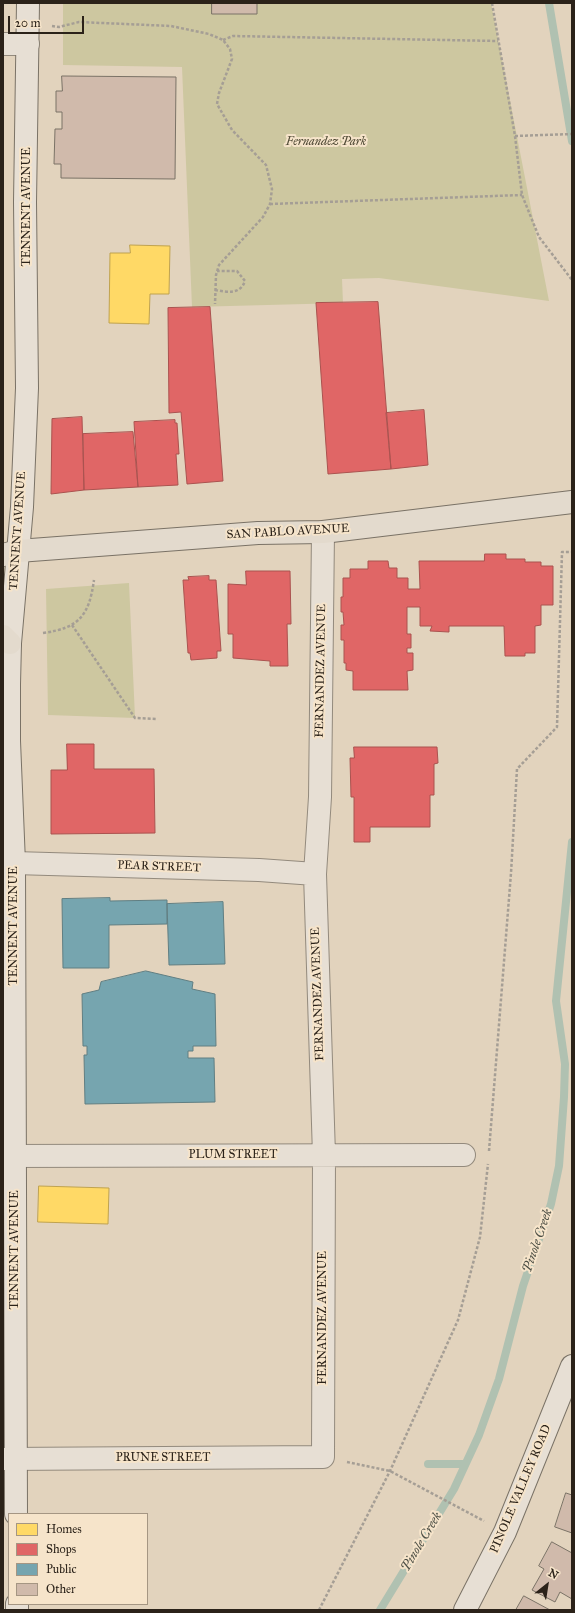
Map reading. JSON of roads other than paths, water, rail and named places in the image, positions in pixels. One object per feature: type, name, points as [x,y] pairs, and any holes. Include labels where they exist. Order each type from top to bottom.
[{"type":"main road","name":"SAN PABLO AVENUE","points":[[10,553],[258,533],[323,532],[572,502]]},
{"type":"street","name":"TENNENT AVENUE","points":[[16,1513],[9,1459],[9,741],[6,640],[10,553],[22,507],[27,388],[25,202],[28,3]]},
{"type":"street","points":[[3,44],[28,34]]},
{"type":"street","name":"FERNANDEZ AVENUE","points":[[323,532],[320,797],[315,874],[324,1155],[323,1457]]},
{"type":"street","name":"PEAR STREET","points":[[8,863],[259,870],[315,874]]},
{"type":"street","name":"PLUM STREET","points":[[9,1156],[464,1155]]},
{"type":"street","name":"PINOLE VALLEY ROAD","points":[[465,1610],[505,1532],[572,1366]]},
{"type":"street","name":"PRUNE STREET","points":[[9,1459],[323,1457]]},
{"type":"waterway","name":"Pinole Creek","points":[[549,3],[572,141]]},
{"type":"waterway","name":"Pinole Creek","points":[[380,1610],[454,1489],[479,1435],[499,1379],[523,1286],[551,1204],[559,1166],[564,1097],[565,1064],[556,1001],[572,842]]},
{"type":"waterway","points":[[428,1464],[465,1464]]},
{"type":"park label","name":"Fernandez Park","points":[[326,142]]}]
